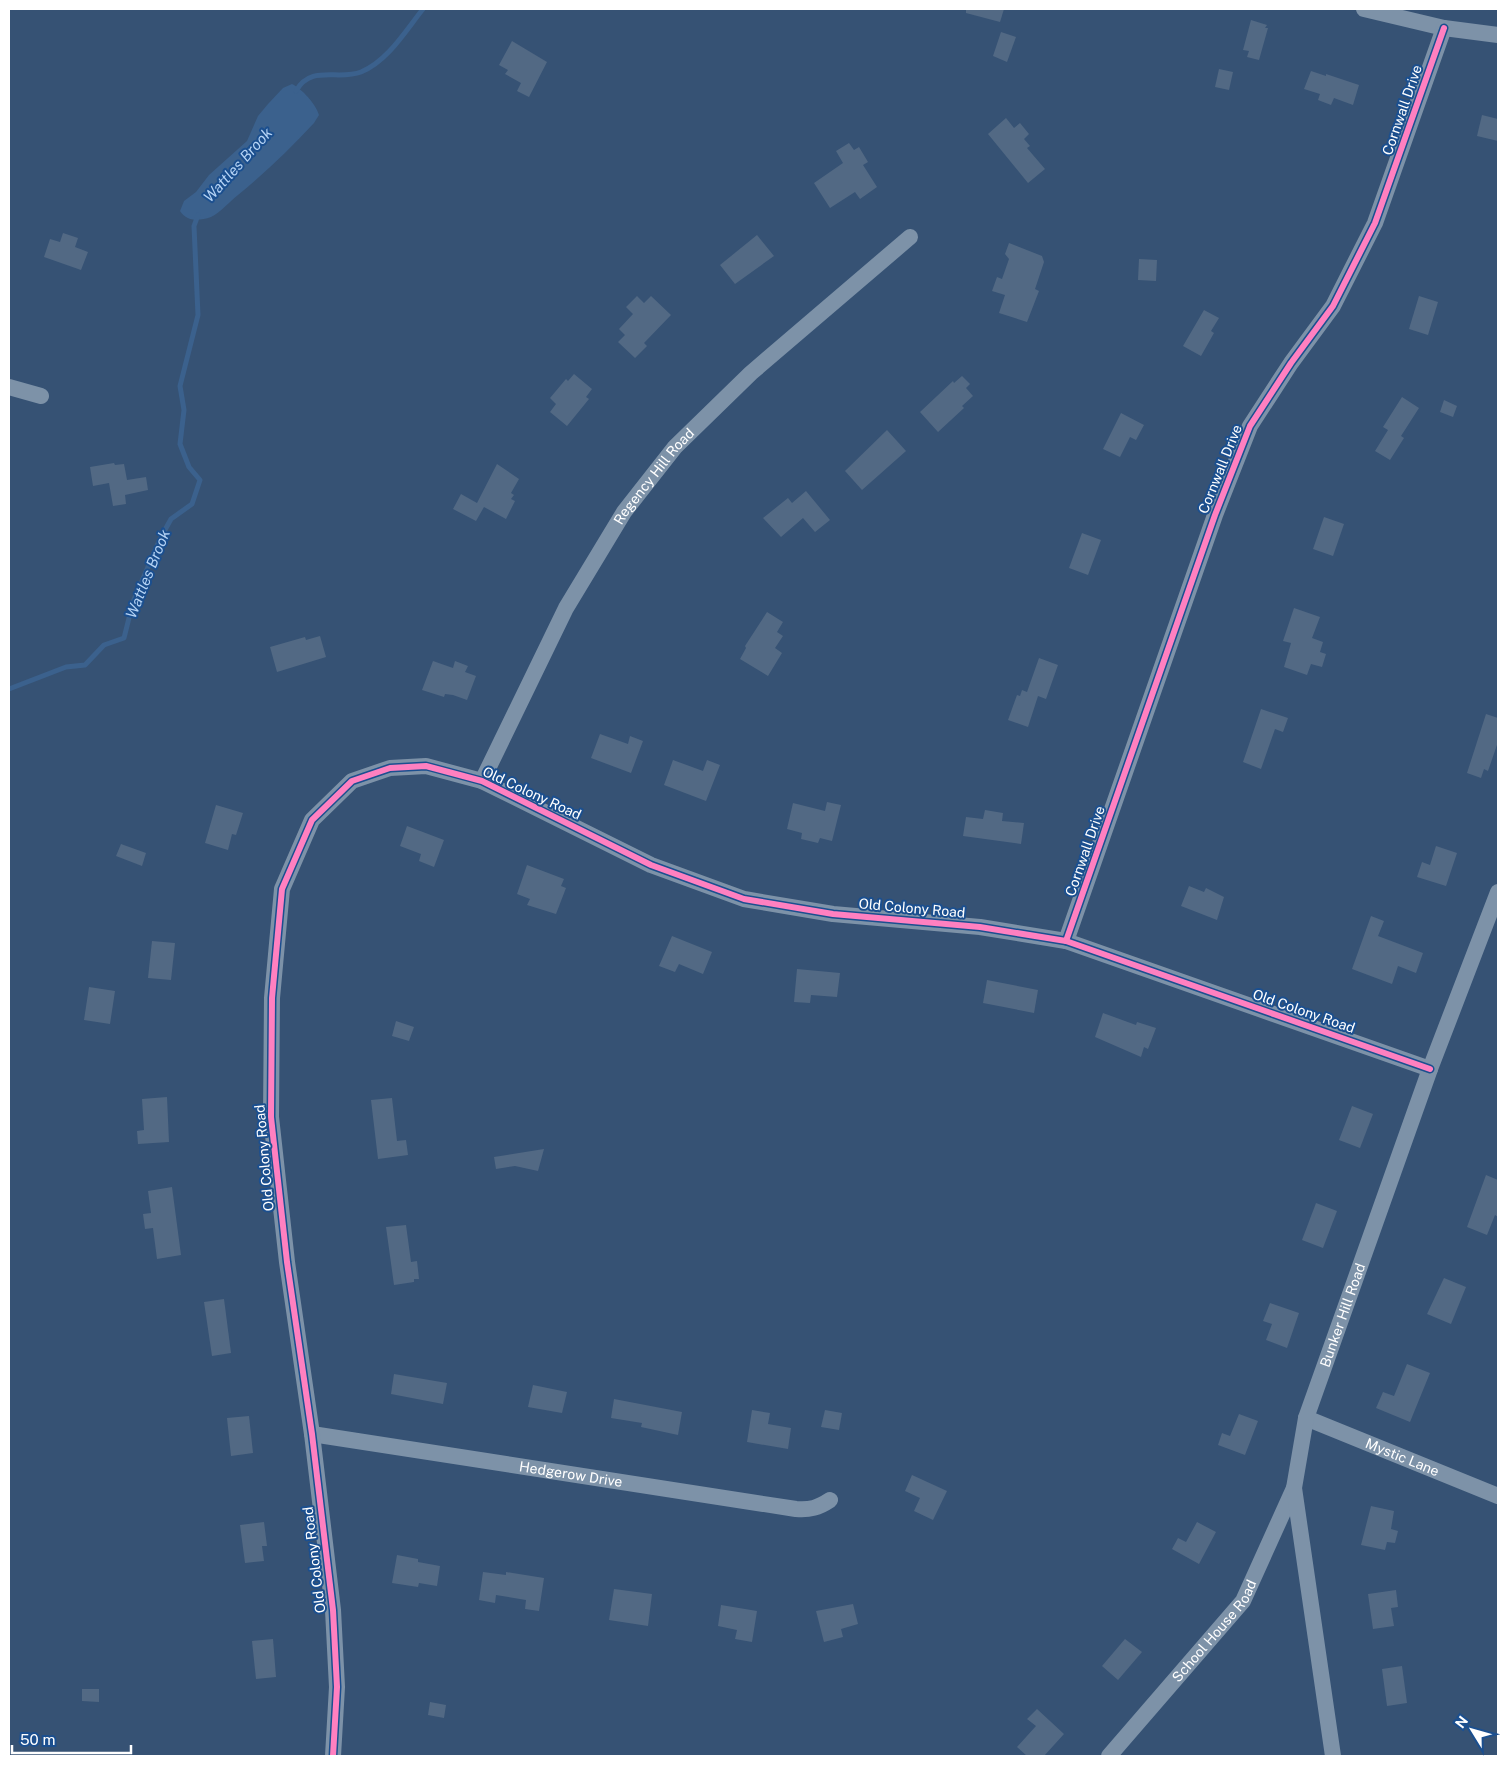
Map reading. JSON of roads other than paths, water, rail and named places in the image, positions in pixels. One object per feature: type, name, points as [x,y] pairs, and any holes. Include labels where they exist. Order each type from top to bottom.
[{"type":"street","points":[[1364,9],[1444,28],[1498,35]]},
{"type":"street","name":"Cornwall Drive","points":[[1066,941],[1215,514],[1250,426],[1291,363],[1333,306],[1375,223],[1444,28]]},
{"type":"street","name":"Regency Hill Road","points":[[482,781],[566,608],[624,512],[675,447],[751,373],[910,236]]},
{"type":"street","points":[[9,387],[41,396]]},
{"type":"street","name":"Old Colony Road","points":[[333,1756],[337,1687],[333,1610],[312,1434],[287,1262],[271,1118],[272,998],[282,889],[312,820],[352,781],[390,768],[426,766],[482,781],[651,865],[744,899],[833,914],[980,927],[1066,941],[1430,1069]]},
{"type":"street","name":"Bunker Hill Road","points":[[1333,1756],[1294,1488],[1306,1418],[1430,1069],[1498,892]]},
{"type":"street","name":"Mystic Lane","points":[[1306,1418],[1498,1496]]},
{"type":"street","name":"Hedgerow Drive","points":[[312,1434],[796,1509],[809,1510],[819,1507],[830,1500]]},
{"type":"street","name":"School House Road","points":[[1109,1756],[1243,1601],[1294,1488]]},
{"type":"water","points":[[292,84],[304,93],[315,106],[319,115],[314,123],[268,169],[215,215],[198,220],[190,219],[183,215],[180,211],[184,201],[196,192],[209,175],[247,141],[258,116],[283,88]]},
{"type":"waterway","name":"Wattles Brook","points":[[296,91],[302,83],[317,75],[352,74],[371,67],[388,53],[423,9]]},
{"type":"waterway","name":"Wattles Brook","points":[[9,689],[66,667],[85,665],[104,645],[124,638],[133,602],[160,539],[171,519],[192,504],[200,480],[189,467],[180,444],[184,410],[180,386],[198,315],[194,226],[198,215]]}]
